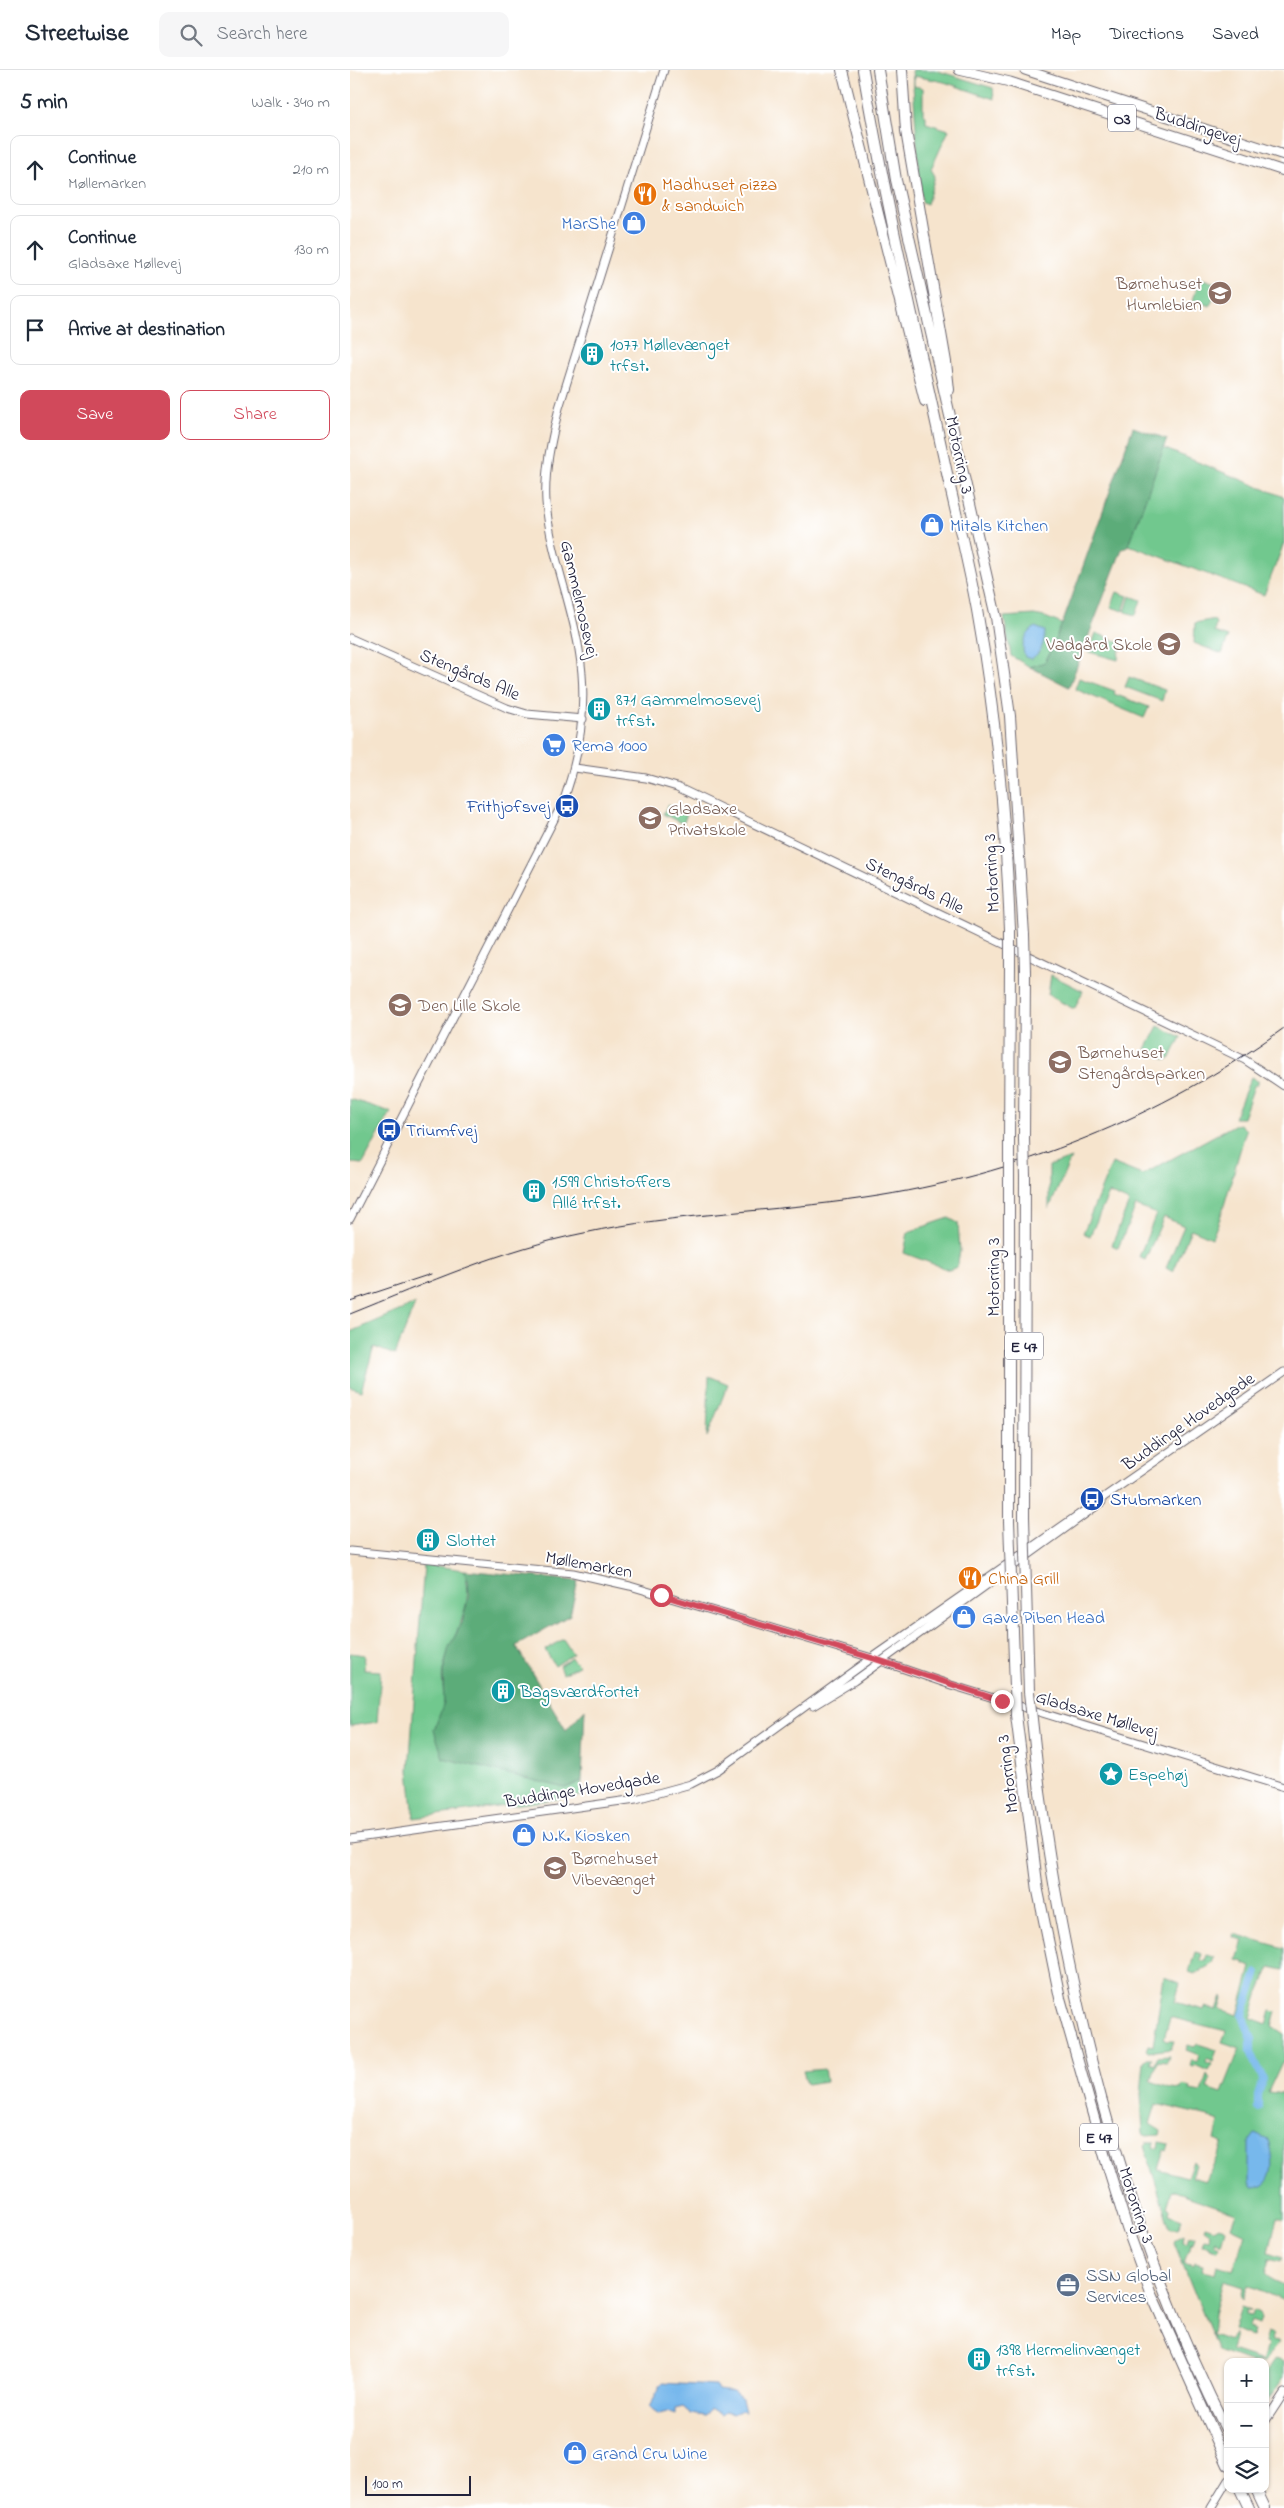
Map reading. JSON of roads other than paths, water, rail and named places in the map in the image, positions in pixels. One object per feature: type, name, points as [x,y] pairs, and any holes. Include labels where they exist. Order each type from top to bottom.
[{"type":"highway","points":[[842,70],[919,381],[944,458]]},
{"type":"highway","name":"Motorring 3","points":[[863,70],[878,160],[977,608],[991,694],[1005,834],[1010,929],[1009,1521],[1016,1715],[1038,1892],[1060,1998],[1127,2228],[1150,2292],[1224,2456]]},
{"type":"highway","name":"Motorring 3","points":[[878,70],[896,180],[996,616],[1009,707],[1019,824],[1025,972],[1024,1517],[1029,1692],[1052,1878],[1067,1959],[1090,2058],[1119,2161],[1164,2288],[1224,2424]]},
{"type":"highway","points":[[902,70],[906,131],[946,362],[952,428]]},
{"type":"highway","points":[[1242,2493],[1249,2508]]},
{"type":"highway","points":[[1258,2493],[1266,2508]]},
{"type":"main road","name":"Buddingevej","points":[[959,70],[1010,82],[1284,171]]},
{"type":"main road","name":"Buddingevej","points":[[1025,70],[1284,154]]},
{"type":"street","name":"Gammelmosevej","points":[[350,1219],[564,800],[576,768],[583,719],[580,652],[551,543],[546,500],[548,462],[559,408],[664,70]]},
{"type":"street","name":"Stengårds Alle","points":[[350,638],[507,708],[527,714],[583,719]]},
{"type":"street","name":"Stengårds Alle","points":[[576,768],[646,778],[677,787],[1245,1060],[1284,1086]]},
{"type":"street","name":"Buddinge Hovedgade","points":[[350,1840],[636,1799],[663,1793],[718,1770],[798,1714],[872,1658],[1284,1372]]},
{"type":"street","name":"Buddinge Hovedgade","points":[[798,1714],[854,1681],[1089,1513],[1109,1494]]},
{"type":"street","name":"Møllemarken","points":[[350,1550],[564,1572],[602,1579],[872,1658]]},
{"type":"street","name":"Gladsaxe Møllevej","points":[[872,1658],[951,1685],[1284,1787]]},
{"type":"street","points":[[1269,2416],[1284,2393]]},
{"type":"street","points":[[1210,2508],[1224,2486]]},
{"type":"water","points":[[1035,627],[1045,631],[1045,635],[1040,650],[1031,659],[1025,657],[1023,644],[1026,637]]},
{"type":"water","points":[[1255,2134],[1268,2140],[1272,2163],[1266,2183],[1260,2187],[1252,2188],[1249,2182],[1249,2142]]},
{"type":"water","points":[[662,2383],[715,2386],[718,2390],[733,2392],[742,2399],[745,2412],[740,2411],[733,2414],[726,2411],[721,2415],[710,2408],[705,2416],[691,2414],[683,2407],[675,2409],[675,2415],[667,2412],[659,2414],[649,2407]]},
{"type":"waterway","points":[[1252,2039],[1243,2015],[1257,1973]]},
{"type":"waterway","points":[[1251,2043],[1251,2052],[1263,2079],[1258,2095],[1258,2108]]},
{"type":"tram line","points":[[350,1314],[495,1257],[584,1233],[654,1221],[865,1198],[977,1175],[1032,1158],[1085,1138],[1137,1115],[1188,1089],[1237,1060],[1284,1028]]},
{"type":"tram line","points":[[350,1301],[431,1274]]},
{"type":"place","name":"Madhuset pizza & sandwich","points":[[645,194]]},
{"type":"place","name":"MarShe","points":[[634,223]]},
{"type":"place","name":"Børnehuset Humlebien","points":[[1220,293]]},
{"type":"place","name":"1077 Møllevænget trfst.","points":[[592,354]]},
{"type":"place","name":"Mitals Kitchen","points":[[932,525]]},
{"type":"place","name":"Vadgård Skole","points":[[1169,644]]},
{"type":"place","name":"871 Gammelmosevej trfst.","points":[[599,709]]},
{"type":"place","name":"Rema 1000","points":[[554,745]]},
{"type":"place","name":"Frithjofsvej","points":[[567,806]]},
{"type":"place","name":"Gladsaxe Privatskole","points":[[650,818]]},
{"type":"place","name":"Den Lille Skole","points":[[400,1005]]},
{"type":"place","name":"Børnehuset Stengårdsparken","points":[[1060,1062]]},
{"type":"place","name":"Triumfvej","points":[[389,1130]]},
{"type":"place","name":"1599 Christoffers Allé trfst.","points":[[534,1191]]},
{"type":"place","name":"Stubmarken","points":[[1092,1499]]},
{"type":"place","name":"Slottet","points":[[428,1540]]},
{"type":"place","name":"China Grill","points":[[970,1578]]},
{"type":"place","name":"Gave Piben Head","points":[[964,1617]]},
{"type":"place","name":"Bagsværdfortet","points":[[503,1691]]},
{"type":"place","name":"Espehøj","points":[[1111,1774]]},
{"type":"place","name":"N.K. Kiosken","points":[[524,1835]]},
{"type":"place","name":"Børnehuset Vibevænget","points":[[555,1868]]},
{"type":"place","name":"SSN Global Services","points":[[1068,2285]]},
{"type":"place","name":"1398 Hermelinvænget trfst.","points":[[979,2359]]},
{"type":"place","name":"Grand Cru Wine","points":[[575,2453]]}]
